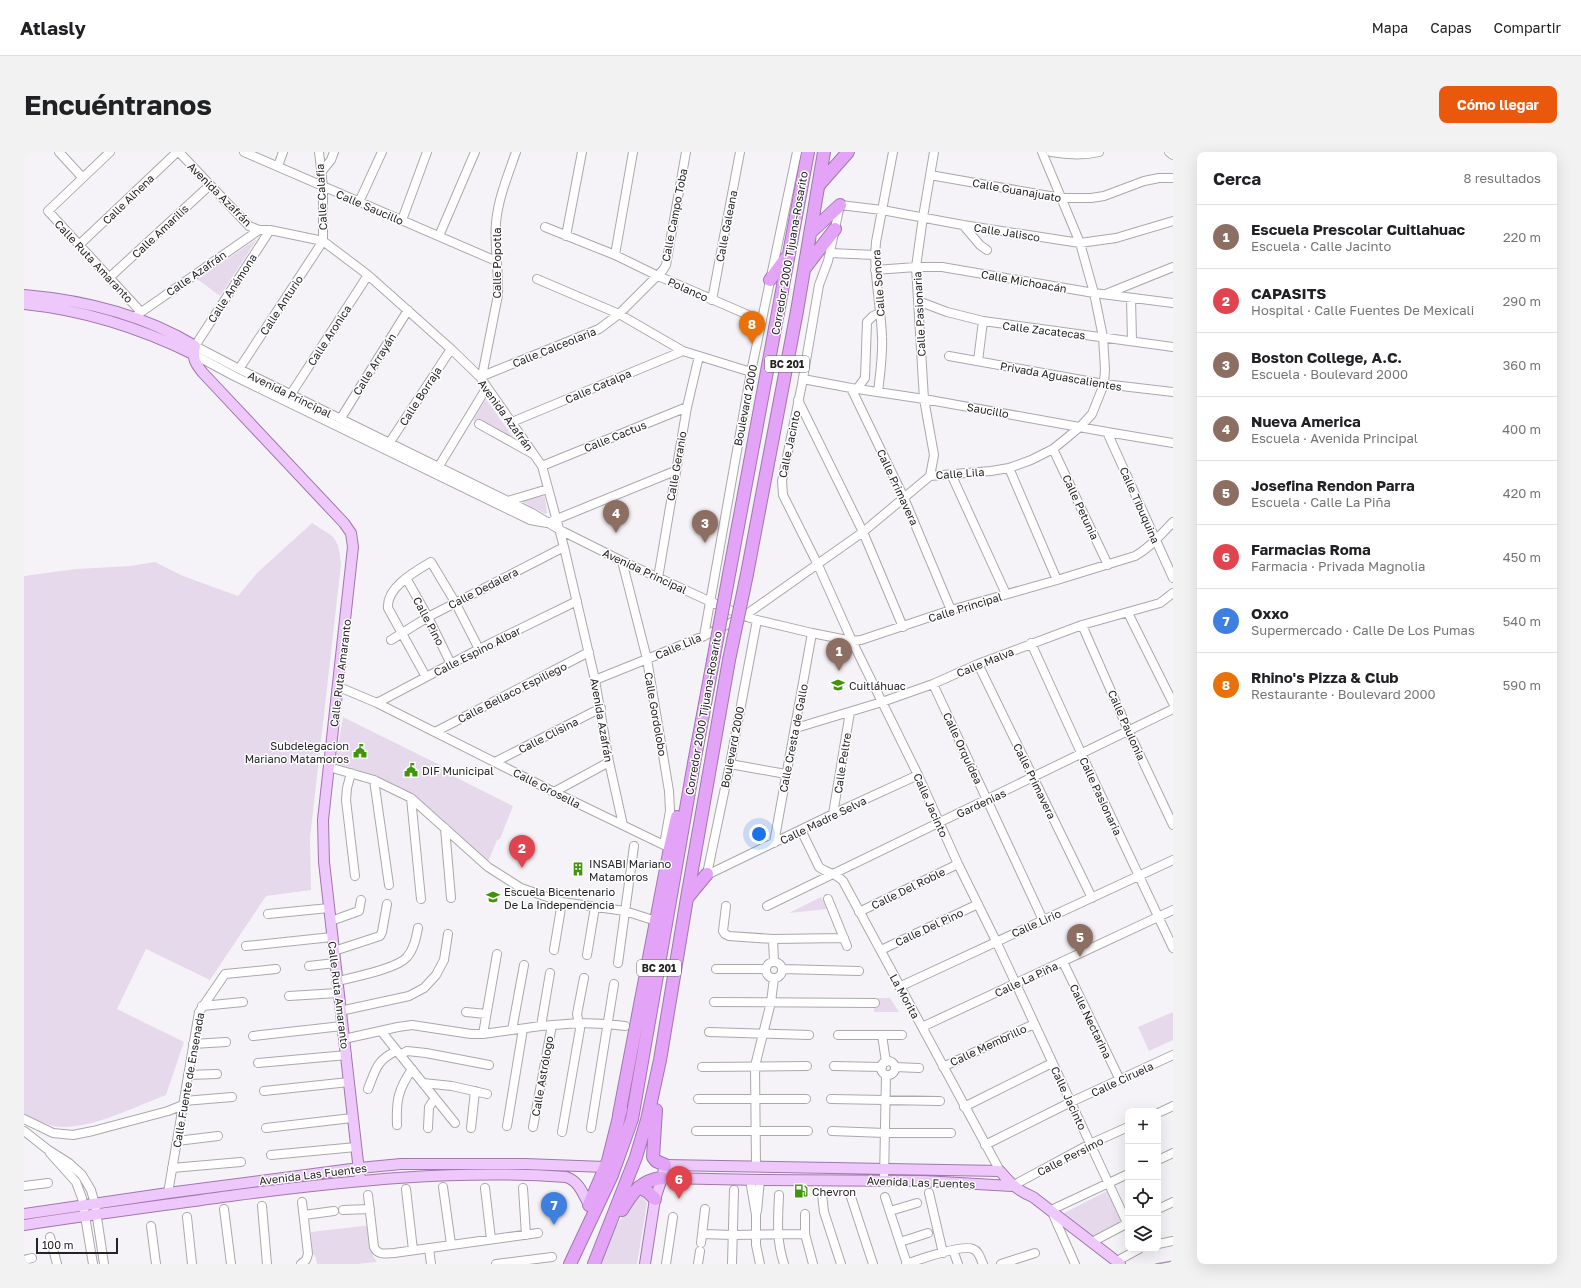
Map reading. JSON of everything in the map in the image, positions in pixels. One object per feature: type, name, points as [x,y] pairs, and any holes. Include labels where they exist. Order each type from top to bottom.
[{"type":"highway","name":"Corredor 2000 Tijuana-Rosarito","points":[[569,1264],[612,1175],[632,1119],[694,763],[808,152]]},
{"type":"highway","name":"Corredor 2000 Tijuana-Rosarito","points":[[594,1264],[636,1157],[647,1120],[661,1052],[729,660],[747,574],[797,311],[824,152]]},
{"type":"highway","points":[[818,187],[848,152]]},
{"type":"highway","points":[[810,233],[840,205]]},
{"type":"highway","points":[[804,269],[835,229]]},
{"type":"highway","points":[[770,280],[788,256]]},
{"type":"highway","points":[[779,307],[782,312],[787,314],[793,314],[797,311]]},
{"type":"highway","points":[[775,332],[784,332],[792,336]]},
{"type":"highway","points":[[569,1264],[573,1244],[612,1149],[656,921],[667,846],[687,778],[694,763]]},
{"type":"highway","points":[[687,898],[706,874]]},
{"type":"highway","points":[[619,1115],[649,1026]]},
{"type":"highway","points":[[661,1052],[652,1152],[656,1161],[665,1165]]},
{"type":"highway","points":[[605,1236],[630,1196],[639,1187],[650,1180],[662,1178]]},
{"type":"highway","points":[[639,1187],[648,1192],[654,1199]]},
{"type":"main road","name":"Avenida Principal","points":[[24,295],[53,297],[137,315],[177,335],[194,350]]},
{"type":"main road","name":"Avenida Principal","points":[[24,304],[88,314],[194,350]]},
{"type":"main road","name":"Calle Ruta Amaranto","points":[[194,350],[196,363],[203,373],[344,523],[351,533],[354,547],[323,820],[324,862],[360,1180]]},
{"type":"main road","name":"Avenida Las Fuentes","points":[[96,1209],[168,1193],[359,1168],[401,1164],[567,1164],[605,1167]]},
{"type":"main road","name":"Avenida Las Fuentes","points":[[665,1165],[710,1166],[755,1175],[793,1168],[1000,1171]]},
{"type":"main road","points":[[645,1264],[654,1199],[665,1165]]},
{"type":"main road","points":[[1000,1171],[1012,1186],[1020,1192],[1033,1197],[1118,1262]]},
{"type":"main road","name":"Avenida Las Fuentes","points":[[24,1214],[96,1209],[360,1180],[457,1174],[566,1177],[577,1184],[589,1205]]},
{"type":"main road","name":"Avenida Las Fuentes","points":[[662,1178],[755,1175],[924,1181],[1012,1186]]},
{"type":"main road","name":"Avenida Las Fuentes","points":[[24,1225],[85,1210]]},
{"type":"street","points":[[59,152],[82,178],[110,152]]},
{"type":"street","name":"Avenida Azafrán","points":[[178,152],[248,226],[259,230],[270,230],[323,241],[368,275],[481,377],[542,466],[560,530],[596,680],[609,762],[622,825]]},
{"type":"street","name":"Calle Alhena","points":[[79,245],[178,152]]},
{"type":"street","name":"Calle Saucillo","points":[[244,152],[496,261]]},
{"type":"street","points":[[278,166],[284,152]]},
{"type":"street","name":"Calle Calafia","points":[[319,152],[323,186],[323,241]]},
{"type":"street","points":[[322,171],[331,160],[334,152]]},
{"type":"street","points":[[359,202],[382,152]]},
{"type":"street","points":[[402,220],[427,152]]},
{"type":"street","points":[[439,236],[475,152]]},
{"type":"street","name":"Calle Popotla","points":[[481,377],[498,294],[499,283],[496,261],[496,222],[503,188],[516,152]]},
{"type":"street","points":[[566,236],[582,152]]},
{"type":"street","points":[[615,255],[633,152]]},
{"type":"street","name":"Calle Campo Toba","points":[[656,275],[663,270],[666,265],[686,152]]},
{"type":"street","name":"Calle Galeana","points":[[712,300],[740,152]]},
{"type":"street","name":"Boulevard 2000","points":[[704,636],[709,601],[751,372],[797,152]]},
{"type":"street","name":"Calle Sonora","points":[[878,392],[882,347],[875,255],[893,152]]},
{"type":"street","name":"Calle Pasionaria","points":[[930,476],[934,455],[924,398],[916,267],[934,152]]},
{"type":"street","name":"Calle Lila","points":[[596,680],[704,636],[744,616],[863,532],[930,476],[991,471],[1009,468],[1031,460],[1053,449],[1081,426],[1092,414],[1104,384],[1105,369],[1103,337],[1094,293],[1080,243],[1042,152]]},
{"type":"street","points":[[1051,152],[1072,155],[1087,155],[1099,152]]},
{"type":"street","points":[[1169,152],[1173,155]]},
{"type":"street","name":"Calle Guanajuato","points":[[930,175],[1061,198],[1098,197],[1144,181],[1159,178],[1173,178]]},
{"type":"street","name":"Calle Ruta Amaranto","points":[[82,178],[48,211],[110,277],[137,315]]},
{"type":"street","name":"Calle Amarilis","points":[[110,277],[210,185]]},
{"type":"street","name":"Calle Jalisco","points":[[840,205],[882,210],[963,225],[1080,243],[1116,238],[1173,221]]},
{"type":"street","name":"Calle Jacinto","points":[[840,205],[830,253],[818,285],[803,379],[781,488],[852,641],[918,775],[958,864],[1125,1217]]},
{"type":"street","points":[[963,225],[980,245],[987,250]]},
{"type":"street","name":"Polanco","points":[[545,227],[615,255],[656,275],[762,321]]},
{"type":"street","name":"Calle Azafrán","points":[[137,315],[259,230]]},
{"type":"street","name":"Calle Anémona","points":[[194,350],[270,230]]},
{"type":"street","name":"Calle Anturio","points":[[239,369],[323,241]]},
{"type":"street","points":[[830,253],[875,255]]},
{"type":"street","name":"Calle Michoacán","points":[[875,270],[942,267],[1094,293],[1173,304]]},
{"type":"street","points":[[1106,294],[1173,267]]},
{"type":"street","name":"Calle Aronica","points":[[291,394],[368,275]]},
{"type":"street","name":"Calle Calceolaria","points":[[481,377],[599,329],[618,314],[656,275]]},
{"type":"street","points":[[537,279],[618,314],[683,351],[751,372]]},
{"type":"street","points":[[1131,298],[1132,341]]},
{"type":"street","name":"Calle Zacatecas","points":[[918,302],[947,312],[983,321],[1173,347]]},
{"type":"street","name":"Calle Arrayán","points":[[340,418],[408,310]]},
{"type":"street","points":[[854,389],[865,378],[867,322],[873,316],[880,313]]},
{"type":"street","points":[[978,362],[983,321]]},
{"type":"street","name":"Calle Borraja","points":[[390,442],[451,349]]},
{"type":"street","name":"Avenida Principal","points":[[194,350],[239,369],[439,466],[622,561],[744,616]]},
{"type":"street","name":"Avenida Principal","points":[[194,350],[241,380],[530,520],[547,523]]},
{"type":"street","name":"Calle Catalpa","points":[[512,422],[683,351]]},
{"type":"street","name":"Calle Geranio","points":[[658,578],[675,471],[698,356]]},
{"type":"street","name":"Privada Aguascalientes","points":[[949,356],[1104,384],[1173,392]]},
{"type":"street","name":"Saucillo","points":[[803,379],[854,389],[924,398],[1172,444]]},
{"type":"street","points":[[439,466],[487,387]]},
{"type":"street","name":"Calle Primavera","points":[[854,389],[904,498],[951,610]]},
{"type":"street","points":[[798,400],[863,532],[903,627]]},
{"type":"street","name":"Calle Cactus","points":[[542,466],[687,407]]},
{"type":"street","points":[[479,424],[535,456]]},
{"type":"street","name":"Calle Tibuquina","points":[[1107,432],[1173,578]]},
{"type":"street","name":"Calle Petunia","points":[[1053,449],[1108,565]]},
{"type":"street","points":[[1009,468],[1057,580]]},
{"type":"street","points":[[547,523],[675,471]]},
{"type":"street","points":[[951,474],[1006,594]]},
{"type":"street","points":[[508,501],[548,488]]},
{"type":"street","name":"Calle Principal","points":[[744,616],[812,634],[852,641],[861,640],[951,610],[1135,556],[1141,553],[1173,522]]},
{"type":"street","name":"Calle Dedalera","points":[[391,640],[428,617],[564,547]]},
{"type":"street","name":"Calle Gordolobo","points":[[622,561],[646,659],[670,801],[667,846]]},
{"type":"street","points":[[426,677],[388,608],[388,602],[390,597],[406,578],[431,562],[456,602],[479,649]]},
{"type":"street","name":"Calle Pino","points":[[406,578],[428,617],[451,664]]},
{"type":"street","name":"Calle Malva","points":[[796,728],[882,702],[934,684],[978,664],[1031,643],[1082,625],[1160,603],[1173,593]]},
{"type":"street","name":"Calle Espino Albar","points":[[377,703],[479,649],[577,601]]},
{"type":"street","points":[[1128,613],[1173,703]]},
{"type":"street","name":"Boulevard 2000","points":[[706,874],[730,764],[757,620]]},
{"type":"street","name":"Calle Paulonia","points":[[1082,625],[1129,732],[1173,825]]},
{"type":"street","name":"Calle Cresta de Gallo","points":[[774,843],[812,634]]},
{"type":"street","name":"Calle Pasionaria","points":[[1031,643],[1138,876],[1173,948]]},
{"type":"street","name":"Calle Bellaco Espiliego","points":[[435,732],[589,652]]},
{"type":"street","name":"Calle Primavera","points":[[978,664],[1092,898]]},
{"type":"street","name":"Calle Orquídea","points":[[934,684],[1043,920]]},
{"type":"street","name":"Calle Grosella","points":[[339,687],[377,703],[554,792],[667,846]]},
{"type":"street","name":"Calle Clisina","points":[[495,762],[600,708]]},
{"type":"street","name":"Gardenias","points":[[767,906],[939,822],[1082,755],[1173,709]]},
{"type":"street","name":"Calle Peltre","points":[[834,814],[850,712]]},
{"type":"street","points":[[554,792],[609,762]]},
{"type":"street","points":[[730,764],[786,774]]},
{"type":"street","points":[[329,768],[374,780],[411,798],[488,867],[521,888],[562,902],[625,911],[656,921]]},
{"type":"street","points":[[351,773],[347,788],[346,800],[355,876]]},
{"type":"street","name":"Calle Madre Selva","points":[[706,874],[918,775]]},
{"type":"street","points":[[374,780],[389,885]]},
{"type":"street","points":[[411,798],[422,899]]},
{"type":"street","points":[[445,828],[451,898]]},
{"type":"street","name":"La Morita","points":[[801,830],[820,867],[843,881],[1000,1171]]},
{"type":"street","points":[[618,963],[634,846]]},
{"type":"street","name":"Calle Lirio","points":[[900,987],[1173,860]]},
{"type":"street","name":"Calle Del Roble","points":[[859,912],[958,864]]},
{"type":"street","points":[[828,899],[848,946]]},
{"type":"street","points":[[331,921],[359,911],[361,900]]},
{"type":"street","points":[[554,950],[562,902]]},
{"type":"street","points":[[334,951],[380,936],[387,904]]},
{"type":"street","name":"Calle Del Pino","points":[[880,950],[978,904]]},
{"type":"street","points":[[726,906],[723,931],[729,936],[773,939],[844,938]]},
{"type":"street","points":[[587,955],[595,907]]},
{"type":"street","points":[[268,914],[329,908]]},
{"type":"street","name":"Calle La Piña","points":[[922,1027],[1015,985],[1173,910]]},
{"type":"street","points":[[338,981],[387,969],[407,958],[416,941],[418,928]]},
{"type":"street","points":[[340,1011],[409,996],[424,988],[436,975],[444,960],[448,934]]},
{"type":"street","points":[[246,946],[332,936]]},
{"type":"street","points":[[773,939],[774,962]]},
{"type":"street","points":[[483,1034],[498,954]]},
{"type":"street","points":[[766,969],[768,965],[774,962],[779,963],[782,969],[781,974],[774,978]]},
{"type":"street","name":"Calle Nectarina","points":[[1063,962],[1120,1080]]},
{"type":"street","points":[[309,966],[335,963]]},
{"type":"street","points":[[512,1030],[524,965]]},
{"type":"street","name":"Calle Fuente de Ensenada","points":[[168,1193],[199,1012],[224,974],[276,969]]},
{"type":"street","points":[[716,969],[766,969]]},
{"type":"street","points":[[766,969],[768,974],[774,978]]},
{"type":"street","points":[[782,969],[859,971]]},
{"type":"street","points":[[541,1026],[550,973]]},
{"type":"street","points":[[562,1132],[580,1029],[577,1014],[584,978]]},
{"type":"street","points":[[760,1264],[756,1245],[755,1066],[771,1002],[774,978]]},
{"type":"street","points":[[591,1128],[614,984]]},
{"type":"street","points":[[289,996],[338,993]]},
{"type":"street","points":[[202,1006],[244,1002]]},
{"type":"street","points":[[714,1002],[875,1003]]},
{"type":"street","points":[[466,1012],[486,1014]]},
{"type":"street","points":[[344,1038],[412,1025],[471,1034],[483,1034],[541,1026],[579,1023],[625,1026]]},
{"type":"street","name":"Calle Membrillo","points":[[943,1067],[1034,1024]]},
{"type":"street","name":"Calle Astrólogo","points":[[533,1128],[552,1025]]},
{"type":"street","points":[[253,1036],[342,1026]]},
{"type":"street","points":[[507,1126],[523,1029]]},
{"type":"street","points":[[381,1031],[455,1122]]},
{"type":"street","points":[[708,1032],[808,1035]]},
{"type":"street","points":[[882,1035],[883,1072],[886,1075],[884,1180]]},
{"type":"street","points":[[838,1036],[902,1035]]},
{"type":"street","points":[[193,1044],[226,1042]]},
{"type":"street","points":[[368,1089],[380,1063],[385,1057],[407,1051],[490,1065]]},
{"type":"street","points":[[258,1063],[347,1055]]},
{"type":"street","name":"Calle Ciruela","points":[[985,1145],[1071,1102],[1173,1055]]},
{"type":"street","points":[[834,1066],[884,1065],[893,1063],[895,1067],[919,1068]]},
{"type":"street","points":[[964,1107],[1052,1063]]},
{"type":"street","points":[[702,1067],[807,1066]]},
{"type":"street","points":[[886,1075],[893,1073],[895,1067]]},
{"type":"street","points":[[397,1125],[397,1099],[404,1081],[412,1069]]},
{"type":"street","points":[[188,1075],[217,1074]]},
{"type":"street","points":[[264,1091],[349,1082]]},
{"type":"street","points":[[423,1083],[452,1086],[487,1094]]},
{"type":"street","points":[[470,1128],[475,1091]]},
{"type":"street","points":[[24,1119],[53,1133],[73,1135],[168,1111],[183,1103],[232,1097]]},
{"type":"street","points":[[428,1128],[429,1107],[435,1098]]},
{"type":"street","points":[[698,1099],[806,1099]]},
{"type":"street","points":[[831,1099],[940,1101]]},
{"type":"street","points":[[1161,1112],[1173,1106]]},
{"type":"street","points":[[266,1128],[352,1118]]},
{"type":"street","name":"Calle Persimo","points":[[1012,1186],[1090,1144],[1125,1128]]},
{"type":"street","points":[[832,1130],[884,1133],[951,1133]]},
{"type":"street","points":[[24,1131],[75,1173],[91,1190],[96,1209],[104,1264]]},
{"type":"street","points":[[696,1131],[808,1131]]},
{"type":"street","points":[[177,1140],[218,1136]]},
{"type":"street","points":[[271,1155],[356,1147]]},
{"type":"street","points":[[1161,1159],[1173,1153]]},
{"type":"street","points":[[172,1168],[241,1162]]},
{"type":"street","points":[[75,1173],[76,1182],[85,1210],[93,1264]]},
{"type":"street","points":[[1075,1264],[1051,1210],[1125,1176]]},
{"type":"street","points":[[24,1186],[48,1183]]},
{"type":"street","points":[[443,1187],[451,1244]]},
{"type":"street","points":[[406,1188],[413,1250]]},
{"type":"street","points":[[485,1188],[491,1239]]},
{"type":"street","points":[[523,1188],[526,1235]]},
{"type":"street","points":[[732,1264],[734,1190]]},
{"type":"street","points":[[929,1193],[943,1253]]},
{"type":"street","points":[[822,1194],[824,1212],[840,1264]]},
{"type":"street","points":[[368,1195],[374,1246],[378,1252],[385,1254],[538,1233]]},
{"type":"street","points":[[779,1195],[778,1234],[779,1247],[784,1264]]},
{"type":"street","points":[[851,1197],[873,1264]]},
{"type":"street","points":[[885,1197],[906,1264],[925,1261],[943,1253],[967,1248],[975,1250],[983,1264]]},
{"type":"street","points":[[302,1202],[308,1254],[303,1262]]},
{"type":"street","points":[[1161,1208],[1173,1202]]},
{"type":"street","points":[[890,1211],[917,1203]]},
{"type":"street","points":[[262,1206],[267,1264]]},
{"type":"street","points":[[224,1209],[231,1264]]},
{"type":"street","points":[[343,1210],[370,1209]]},
{"type":"street","points":[[698,1264],[705,1209]]},
{"type":"street","points":[[304,1214],[334,1211]]},
{"type":"street","points":[[805,1214],[805,1234],[813,1264]]},
{"type":"street","points":[[187,1217],[192,1264]]},
{"type":"street","points":[[666,1264],[673,1217]]},
{"type":"street","points":[[1092,1242],[1125,1225]]},
{"type":"street","points":[[151,1226],[156,1264]]},
{"type":"street","points":[[900,1242],[928,1233]]},
{"type":"street","points":[[702,1234],[733,1236],[805,1234]]},
{"type":"street","points":[[50,1238],[57,1264]]},
{"type":"street","points":[[1161,1243],[1173,1241]]},
{"type":"street","points":[[429,1248],[431,1264]]},
{"type":"street","points":[[954,1250],[958,1264]]},
{"type":"street","points":[[1001,1264],[1035,1252]]},
{"type":"street","points":[[1118,1262],[1134,1252]]},
{"type":"street","points":[[496,1264],[552,1257]]},
{"type":"shaded area","points":[[257,239],[220,296],[197,279]]},
{"type":"shaded area","points":[[486,399],[518,444],[473,420]]},
{"type":"shaded area","points":[[542,496],[545,497],[547,513],[545,514],[521,501]]},
{"type":"shaded area","points":[[312,523],[334,538],[337,542],[341,564],[310,838],[311,890],[266,896],[210,980],[146,949],[117,1009],[184,1042],[166,1095],[125,1112],[95,1122],[66,1127],[53,1126],[38,1121],[24,1114],[24,576],[76,569],[131,566],[155,562],[183,576],[238,596],[257,573]]},
{"type":"shaded area","points":[[343,717],[442,766],[441,770],[513,806],[500,839],[497,840],[488,862],[442,819],[404,791],[377,777],[335,763]]},
{"type":"shaded area","points":[[821,897],[828,909],[789,913]]},
{"type":"shaded area","points":[[875,998],[890,998],[899,1012],[874,1012]]},
{"type":"shaded area","points":[[1173,1012],[1173,1040],[1149,1051],[1138,1027]]},
{"type":"shaded area","points":[[1109,1190],[1123,1223],[1093,1239],[1062,1214]]},
{"type":"shaded area","points":[[640,1193],[647,1203],[637,1264],[599,1264],[611,1235],[635,1196]]},
{"type":"shaded area","points":[[371,1225],[373,1256],[377,1262],[358,1264],[317,1264],[316,1258],[312,1252],[311,1232]]},
{"type":"waterway","points":[[1156,1264],[1173,1261]]},
{"type":"place","name":"Rhino's Pizza & Club","points":[[752,344]]},
{"type":"place","name":"Nueva America","points":[[616,533]]},
{"type":"place","name":"Boston College, A.C.","points":[[705,543]]},
{"type":"place","name":"Escuela Prescolar Cuitlahuac","points":[[839,671]]},
{"type":"place","name":"Cuitláhuac","points":[[838,685]]},
{"type":"place","name":"Subdelegacion Mariano Matamoros","points":[[360,751]]},
{"type":"place","name":"DIF Municipal","points":[[411,770]]},
{"type":"place","name":"CAPASITS","points":[[522,868]]},
{"type":"place","name":"INSABI Mariano Matamoros","points":[[578,869]]},
{"type":"place","name":"Escuela Bicentenario De La Independencia","points":[[493,897]]},
{"type":"place","name":"Josefina Rendon Parra","points":[[1080,957]]},
{"type":"place","name":"Chevron","points":[[801,1191]]},
{"type":"place","name":"Farmacias Roma","points":[[679,1199]]},
{"type":"place","name":"Oxxo","points":[[554,1225]]}]
